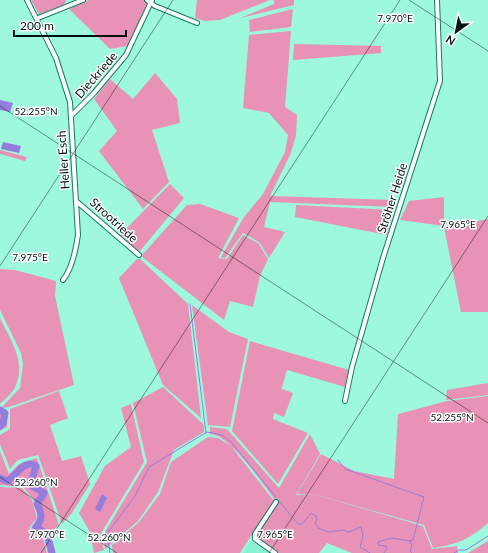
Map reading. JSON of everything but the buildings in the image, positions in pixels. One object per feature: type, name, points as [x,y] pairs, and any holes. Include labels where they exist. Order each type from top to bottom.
[{"type":"street","name":"Heller Esch","points":[[27,0],[38,18],[56,58],[66,84],[70,102],[78,235],[77,247],[67,274],[63,280]]},
{"type":"street","points":[[38,18],[83,0]]},
{"type":"street","name":"Ströher Heide","points":[[345,401],[352,367],[380,265],[440,81],[437,0]]},
{"type":"street","points":[[150,1],[197,23]]},
{"type":"street","name":"Dieckriede","points":[[70,116],[94,93],[126,55],[150,1]]},
{"type":"street","name":"Strootriede","points":[[76,201],[138,255]]},
{"type":"street","points":[[275,553],[255,539],[256,534],[276,502]]},
{"type":"shaded area","points":[[31,0],[66,0],[64,5],[39,14]]},
{"type":"shaded area","points":[[89,0],[150,0],[128,46],[110,49],[69,9]]},
{"type":"shaded area","points":[[197,0],[270,0],[220,20],[204,21],[195,18]]},
{"type":"shaded area","points":[[274,0],[294,0],[294,5],[240,18],[274,4]]},
{"type":"shaded area","points":[[293,9],[291,27],[250,32],[249,20]]},
{"type":"shaded area","points":[[291,31],[285,107],[297,115],[296,136],[290,155],[270,196],[395,200],[393,207],[270,202],[264,227],[285,232],[269,258],[259,242],[243,233],[225,258],[221,257],[244,217],[263,194],[285,152],[288,135],[269,113],[243,108],[249,35]]},
{"type":"shaded area","points":[[294,44],[381,46],[381,53],[293,60]]},
{"type":"shaded area","points":[[155,73],[177,99],[180,123],[152,130],[169,182],[143,209],[99,151],[117,131],[94,99],[110,79],[133,99]]},
{"type":"shaded area","points":[[0,100],[13,103],[10,112],[0,110]]},
{"type":"shaded area","points":[[3,142],[21,146],[19,153],[1,149]]},
{"type":"shaded area","points":[[0,150],[27,157],[25,161],[0,154]]},
{"type":"shaded area","points":[[170,184],[184,198],[140,251],[137,251],[120,235]]},
{"type":"shaded area","points":[[444,197],[444,226],[400,220],[409,201]]},
{"type":"shaded area","points":[[200,204],[239,218],[218,258],[227,259],[243,235],[258,243],[268,259],[260,276],[253,307],[230,301],[224,320],[142,257],[143,254],[187,205]]},
{"type":"shaded area","points":[[296,205],[393,210],[387,235],[295,217]]},
{"type":"shaded area","points":[[488,219],[488,312],[461,312],[444,227]]},
{"type":"shaded area","points":[[137,259],[140,259],[188,304],[201,418],[163,385],[119,278]]},
{"type":"shaded area","points":[[0,269],[15,270],[56,281],[55,296],[74,385],[9,407],[1,408],[20,388],[23,364],[21,353],[0,310]]},
{"type":"shaded area","points":[[192,305],[229,332],[248,339],[230,427],[208,425]]},
{"type":"shaded area","points":[[0,318],[16,350],[19,376],[15,388],[0,404]]},
{"type":"shaded area","points":[[250,341],[349,370],[345,387],[287,370],[281,391],[282,389],[293,393],[284,417],[274,413],[273,419],[308,433],[278,484],[232,431]]},
{"type":"shaded area","points":[[488,383],[488,395],[446,400],[447,390]]},
{"type":"shaded area","points":[[163,387],[204,425],[204,432],[174,450],[158,492],[138,521],[105,549],[103,535],[147,462],[133,403]]},
{"type":"shaded area","points":[[59,391],[68,418],[50,425],[62,461],[81,456],[90,484],[72,513],[62,524],[38,455],[18,460],[10,469],[0,444],[0,435],[10,429],[10,409]]},
{"type":"shaded area","points":[[488,396],[488,523],[474,534],[456,543],[433,548],[424,525],[313,494],[297,494],[321,454],[354,471],[394,479],[398,414],[447,401]]},
{"type":"shaded area","points":[[131,404],[144,462],[100,535],[104,550],[94,553],[90,532],[79,513],[105,466],[131,447],[121,408]]},
{"type":"shaded area","points":[[8,411],[7,427],[0,431],[0,412]]},
{"type":"shaded area","points":[[210,427],[227,429],[279,488],[310,434],[320,454],[296,495],[313,494],[423,526],[432,549],[457,546],[458,553],[352,553],[327,543],[319,553],[279,553],[257,542],[256,538],[277,502],[237,452],[228,443],[210,434]]},
{"type":"shaded area","points":[[208,437],[218,438],[231,446],[274,501],[240,553],[113,553],[112,545],[139,522],[160,494],[171,462]]},
{"type":"shaded area","points":[[0,451],[9,474],[19,464],[37,458],[59,525],[50,533],[55,553],[48,553],[44,537],[31,528],[38,518],[33,499],[23,487],[0,485]]},
{"type":"shaded area","points":[[0,487],[22,488],[32,500],[37,518],[29,528],[43,538],[47,553],[0,553]]},
{"type":"shaded area","points":[[102,494],[107,498],[100,512],[95,509]]},
{"type":"shaded area","points":[[250,541],[270,553],[243,553]]},
{"type":"shaded area","points":[[488,541],[488,553],[468,553]]},
{"type":"waterway","points":[[190,304],[206,433]]},
{"type":"waterway","points":[[0,410],[5,413],[3,423],[0,426]]},
{"type":"waterway","points":[[110,553],[107,534],[135,496],[149,467],[207,432],[222,435],[231,442],[276,497]]},
{"type":"waterway","points":[[338,460],[345,469],[424,497],[413,540],[410,541]]},
{"type":"waterway","points":[[0,478],[7,481],[24,466],[28,464],[36,466],[31,483],[32,486],[44,493],[37,504],[41,516],[36,527],[47,534],[52,553]]},
{"type":"waterway","points":[[279,501],[299,525],[303,523],[311,513],[316,516],[317,519],[315,523],[318,528],[328,532],[343,530],[349,532],[361,527],[363,536],[360,547],[370,553]]},
{"type":"waterway","points":[[454,553],[459,550],[466,550],[488,536]]},
{"type":"waterway","points":[[384,553],[387,548],[386,546],[378,545],[378,542],[391,538],[410,541],[412,546],[410,551],[412,553]]}]
